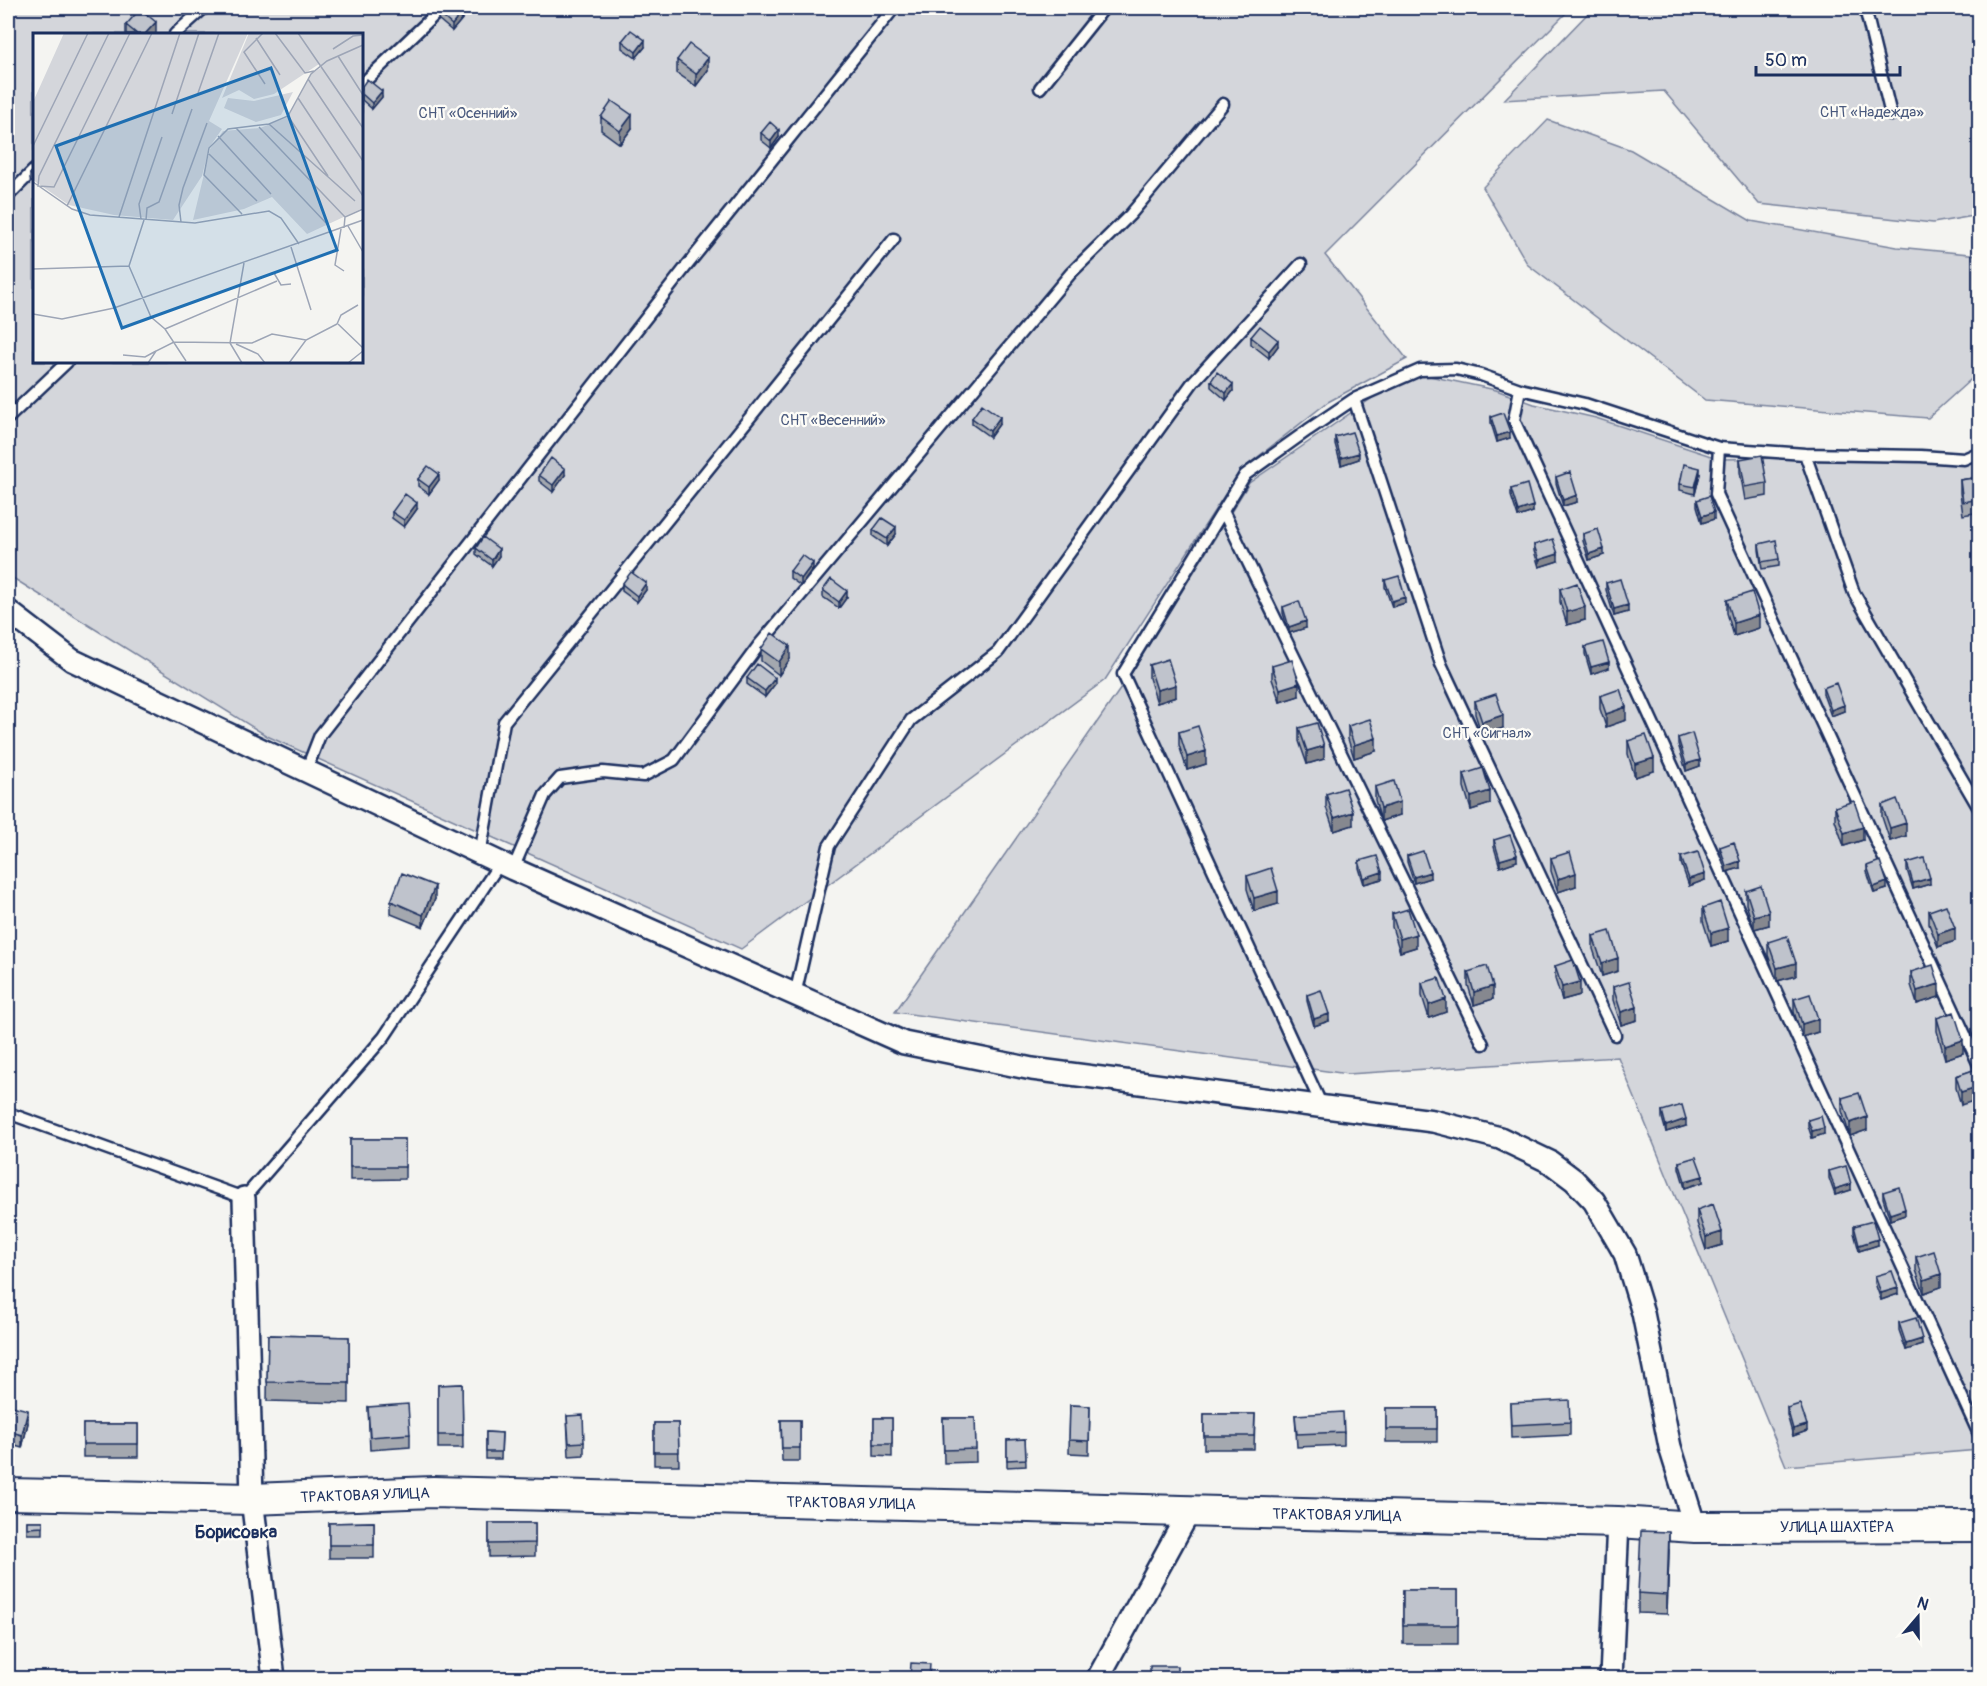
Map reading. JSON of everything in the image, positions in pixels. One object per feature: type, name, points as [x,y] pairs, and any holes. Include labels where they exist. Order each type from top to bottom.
[{"type":"main road","name":"ТРАКТОВАЯ УЛИЦА","points":[[8,1494],[252,1499],[434,1492],[1618,1522],[1695,1527]]},
{"type":"main road","name":"УЛИЦА ШАХТЁРА","points":[[1695,1527],[1980,1526]]},
{"type":"street","points":[[8,611],[72,660],[506,866],[904,1043],[1032,1069],[1433,1122],[1500,1138],[1550,1161],[1574,1180],[1594,1201],[1625,1254],[1643,1313],[1670,1447],[1695,1527]]},
{"type":"street","points":[[244,1198],[252,1499],[274,1678]]},
{"type":"street","points":[[1098,1678],[1189,1512]]},
{"type":"street","points":[[1611,1678],[1618,1522]]},
{"type":"lane","points":[[177,33],[204,8]]},
{"type":"lane","points":[[363,83],[442,8]]},
{"type":"lane","points":[[306,771],[320,735],[685,268],[894,8]]},
{"type":"lane","points":[[1040,88],[1104,8]]},
{"type":"lane","points":[[1865,8],[1891,115]]},
{"type":"lane","points":[[8,1113],[244,1198],[384,1037],[506,866],[545,795],[560,778],[603,772],[643,776],[675,760],[759,645],[1071,273],[1130,215],[1223,104]]},
{"type":"lane","points":[[8,196],[33,171]]},
{"type":"lane","points":[[480,854],[504,722],[894,239]]},
{"type":"lane","points":[[795,995],[829,846],[911,720],[998,652],[1193,382],[1301,264]]},
{"type":"lane","points":[[8,418],[66,363]]},
{"type":"lane","points":[[1322,1106],[1123,674],[1245,475],[1354,399],[1420,370],[1456,369],[1585,404],[1719,448],[1805,454],[1964,459],[1980,452]]},
{"type":"lane","points":[[1520,388],[1514,420],[1979,1434]]},
{"type":"lane","points":[[1354,399],[1441,664],[1615,1035]]},
{"type":"lane","points":[[1719,448],[1716,494],[1980,1067]]},
{"type":"lane","points":[[1805,454],[1854,593],[1980,810]]},
{"type":"lane","points":[[1223,511],[1483,1044]]},
{"type":"green space","name":"СНТ «Весенний»","points":[[8,8],[1571,8],[1325,255],[1407,359],[1328,402],[1240,471],[1105,680],[741,949],[267,736],[8,575]]},
{"type":"green space","name":"СНТ «Надежда»","points":[[1593,8],[1979,8],[1979,215],[1933,223],[1759,204],[1664,91],[1504,100]]},
{"type":"green space","points":[[1548,120],[1631,150],[1751,221],[1897,247],[1979,255],[1979,372],[1928,418],[1705,400],[1528,265],[1483,187]]},
{"type":"green space","name":"СНТ «Сигнал»","points":[[1410,372],[1496,390],[1534,404],[1596,418],[1720,459],[1979,455],[1979,1450],[1786,1466],[1618,1057],[1348,1074],[895,1012],[1130,675],[1249,483]]},
{"type":"building","points":[[442,8],[459,8],[463,11],[452,25],[438,13]]},
{"type":"building","points":[[140,9],[156,22],[146,33],[136,33],[126,25]]},
{"type":"building","points":[[631,30],[645,40],[636,52],[622,41]]},
{"type":"building","points":[[689,44],[708,58],[696,74],[677,60]]},
{"type":"building","points":[[367,79],[382,91],[372,103],[363,95],[363,85]]},
{"type":"building","points":[[612,101],[632,115],[620,131],[601,117]]},
{"type":"building","points":[[770,122],[779,130],[771,141],[761,133]]},
{"type":"building","points":[[1260,326],[1278,340],[1269,351],[1251,337]]},
{"type":"building","points":[[1217,372],[1233,384],[1226,393],[1211,381]]},
{"type":"building","points":[[982,404],[1000,417],[990,431],[972,418]]},
{"type":"building","points":[[1503,413],[1510,432],[1497,436],[1491,417]]},
{"type":"building","points":[[1352,432],[1359,453],[1341,458],[1335,437]]},
{"type":"building","points":[[1762,455],[1767,483],[1745,487],[1740,459]]},
{"type":"building","points":[[551,458],[565,469],[553,485],[539,475]]},
{"type":"building","points":[[1684,464],[1700,468],[1695,487],[1680,484]]},
{"type":"building","points":[[428,466],[439,474],[429,487],[418,479]]},
{"type":"building","points":[[1570,472],[1577,495],[1563,500],[1556,477]]},
{"type":"building","points":[[1980,477],[1980,499],[1963,502],[1960,480]]},
{"type":"building","points":[[1527,484],[1533,506],[1518,511],[1511,489]]},
{"type":"building","points":[[405,494],[417,503],[404,520],[392,512]]},
{"type":"building","points":[[1709,496],[1714,512],[1702,516],[1697,500]]},
{"type":"building","points":[[882,518],[896,527],[887,539],[873,530]]},
{"type":"building","points":[[1598,529],[1604,549],[1589,554],[1583,534]]},
{"type":"building","points":[[483,537],[499,549],[492,560],[476,548]]},
{"type":"building","points":[[1553,539],[1558,554],[1539,560],[1534,545]]},
{"type":"building","points":[[1776,540],[1779,559],[1762,562],[1759,544]]},
{"type":"building","points":[[802,555],[813,563],[801,579],[790,571]]},
{"type":"building","points":[[631,572],[646,583],[637,596],[622,584]]},
{"type":"building","points":[[1399,576],[1405,597],[1392,601],[1385,580]]},
{"type":"building","points":[[831,579],[847,591],[839,602],[823,590]]},
{"type":"building","points":[[1620,579],[1628,605],[1614,609],[1606,583]]},
{"type":"building","points":[[1577,583],[1585,607],[1567,612],[1560,589]]},
{"type":"building","points":[[1752,592],[1759,615],[1734,623],[1727,600]]},
{"type":"building","points":[[1299,601],[1306,621],[1289,627],[1283,607]]},
{"type":"building","points":[[772,633],[790,646],[779,662],[761,649]]},
{"type":"building","points":[[1603,642],[1609,662],[1591,667],[1585,647]]},
{"type":"building","points":[[1168,659],[1176,685],[1157,690],[1149,665]]},
{"type":"building","points":[[1292,660],[1299,683],[1280,689],[1272,666]]},
{"type":"building","points":[[757,664],[775,678],[765,691],[747,678]]},
{"type":"building","points":[[1836,683],[1844,705],[1831,710],[1823,688]]},
{"type":"building","points":[[1620,689],[1626,707],[1606,714],[1600,696]]},
{"type":"building","points":[[1496,694],[1503,715],[1482,722],[1475,701]]},
{"type":"building","points":[[1370,719],[1376,738],[1354,745],[1348,726]]},
{"type":"building","points":[[1317,723],[1324,746],[1307,751],[1299,728]]},
{"type":"building","points":[[1198,726],[1206,751],[1187,757],[1179,732]]},
{"type":"building","points":[[1692,733],[1700,760],[1686,764],[1678,738]]},
{"type":"building","points":[[1646,735],[1654,758],[1635,764],[1628,741]]},
{"type":"building","points":[[1483,768],[1490,791],[1471,797],[1464,774]]},
{"type":"building","points":[[1394,781],[1400,802],[1381,808],[1375,787]]},
{"type":"building","points":[[1345,788],[1353,812],[1334,818],[1326,794]]},
{"type":"building","points":[[1897,799],[1906,823],[1890,828],[1882,805]]},
{"type":"building","points":[[1854,801],[1863,827],[1844,833],[1835,807]]},
{"type":"building","points":[[1510,835],[1517,855],[1500,860],[1494,840]]},
{"type":"building","points":[[1734,842],[1740,861],[1726,866],[1720,847]]},
{"type":"building","points":[[1423,851],[1430,872],[1414,877],[1407,856]]},
{"type":"building","points":[[1570,852],[1576,873],[1558,879],[1551,858]]},
{"type":"building","points":[[1698,852],[1705,874],[1689,879],[1681,857]]},
{"type":"building","points":[[1377,856],[1382,872],[1364,878],[1359,861]]},
{"type":"building","points":[[1924,858],[1930,878],[1913,883],[1907,863]]},
{"type":"building","points":[[1880,861],[1887,882],[1874,887],[1867,866]]},
{"type":"building","points":[[1271,868],[1278,891],[1254,898],[1247,876]]},
{"type":"building","points":[[402,873],[435,886],[423,915],[391,901]]},
{"type":"building","points":[[1761,886],[1769,912],[1754,916],[1746,891]]},
{"type":"building","points":[[1720,902],[1728,928],[1711,933],[1703,908]]},
{"type":"building","points":[[1946,905],[1955,928],[1938,934],[1929,911]]},
{"type":"building","points":[[1408,909],[1416,934],[1400,939],[1392,914]]},
{"type":"building","points":[[1610,931],[1618,958],[1602,963],[1593,936]]},
{"type":"building","points":[[1787,936],[1796,963],[1777,968],[1768,942]]},
{"type":"building","points":[[1573,960],[1580,982],[1562,987],[1555,966]]},
{"type":"building","points":[[1933,965],[1939,984],[1917,991],[1911,972]]},
{"type":"building","points":[[1487,966],[1493,986],[1474,992],[1468,972]]},
{"type":"building","points":[[1439,978],[1446,999],[1429,1005],[1422,983]]},
{"type":"building","points":[[1629,982],[1637,1007],[1621,1012],[1613,987]]},
{"type":"building","points":[[1321,990],[1329,1014],[1314,1019],[1307,995]]},
{"type":"building","points":[[1810,994],[1818,1019],[1802,1024],[1794,999]]},
{"type":"building","points":[[1954,1012],[1963,1040],[1945,1046],[1937,1018]]},
{"type":"building","points":[[1979,1068],[1980,1086],[1961,1092],[1956,1076]]},
{"type":"building","points":[[1859,1093],[1867,1117],[1850,1123],[1842,1098]]},
{"type":"building","points":[[1682,1105],[1686,1119],[1666,1126],[1662,1111]]},
{"type":"building","points":[[1821,1116],[1824,1128],[1812,1131],[1808,1120]]},
{"type":"building","points":[[350,1139],[405,1139],[405,1167],[350,1167]]},
{"type":"building","points":[[1696,1157],[1703,1176],[1685,1181],[1679,1162]]},
{"type":"building","points":[[1846,1166],[1851,1184],[1835,1189],[1829,1171]]},
{"type":"building","points":[[1899,1187],[1905,1209],[1890,1214],[1883,1192]]},
{"type":"building","points":[[1713,1204],[1722,1232],[1706,1237],[1697,1210]]},
{"type":"building","points":[[1873,1221],[1878,1239],[1859,1245],[1854,1226]]},
{"type":"building","points":[[1934,1251],[1941,1274],[1924,1280],[1916,1257]]},
{"type":"building","points":[[1892,1271],[1898,1288],[1881,1293],[1875,1276]]},
{"type":"building","points":[[1916,1318],[1922,1339],[1906,1344],[1899,1323]]},
{"type":"building","points":[[268,1335],[349,1337],[349,1383],[267,1382]]},
{"type":"building","points":[[462,1384],[463,1435],[438,1435],[438,1385]]},
{"type":"building","points":[[1569,1400],[1570,1422],[1511,1425],[1510,1403]]},
{"type":"building","points":[[408,1404],[410,1434],[370,1437],[368,1407]]},
{"type":"building","points":[[1800,1404],[1807,1425],[1793,1429],[1787,1408]]},
{"type":"building","points":[[8,1405],[28,1410],[22,1435],[8,1431]]},
{"type":"building","points":[[1070,1405],[1090,1406],[1089,1441],[1069,1440]]},
{"type":"building","points":[[1386,1408],[1437,1408],[1437,1429],[1386,1429]]},
{"type":"building","points":[[1343,1412],[1344,1432],[1297,1434],[1295,1415]]},
{"type":"building","points":[[1204,1414],[1255,1414],[1254,1436],[1204,1436]]},
{"type":"building","points":[[583,1415],[584,1442],[569,1443],[567,1416]]},
{"type":"building","points":[[874,1418],[892,1418],[892,1444],[874,1444]]},
{"type":"building","points":[[943,1418],[975,1418],[976,1449],[944,1450]]},
{"type":"building","points":[[781,1420],[800,1420],[800,1448],[782,1448]]},
{"type":"building","points":[[654,1423],[678,1423],[679,1452],[654,1452]]},
{"type":"building","points":[[83,1424],[138,1424],[138,1444],[83,1444]]},
{"type":"building","points":[[486,1432],[502,1433],[501,1452],[486,1452]]},
{"type":"building","points":[[1025,1439],[1026,1459],[1007,1460],[1007,1440]]},
{"type":"building","points":[[27,1521],[43,1521],[43,1527],[27,1528]]},
{"type":"building","points":[[374,1522],[374,1545],[329,1545],[329,1523]]},
{"type":"building","points":[[489,1523],[535,1523],[535,1543],[489,1544]]},
{"type":"building","points":[[1641,1531],[1669,1532],[1667,1595],[1638,1593]]},
{"type":"building","points":[[1403,1590],[1458,1590],[1458,1625],[1403,1625]]},
{"type":"building","points":[[911,1663],[930,1664],[929,1678],[910,1678]]},
{"type":"building","points":[[1150,1666],[1177,1666],[1177,1678],[1150,1678]]},
{"type":"building","points":[[1360,1670],[1360,1678],[1336,1678],[1336,1671]]},
{"type":"district","name":"Борисовка","points":[[236,1532]]},
{"type":"park label","name":"СНТ «Осенний»","points":[[468,113]]}]
